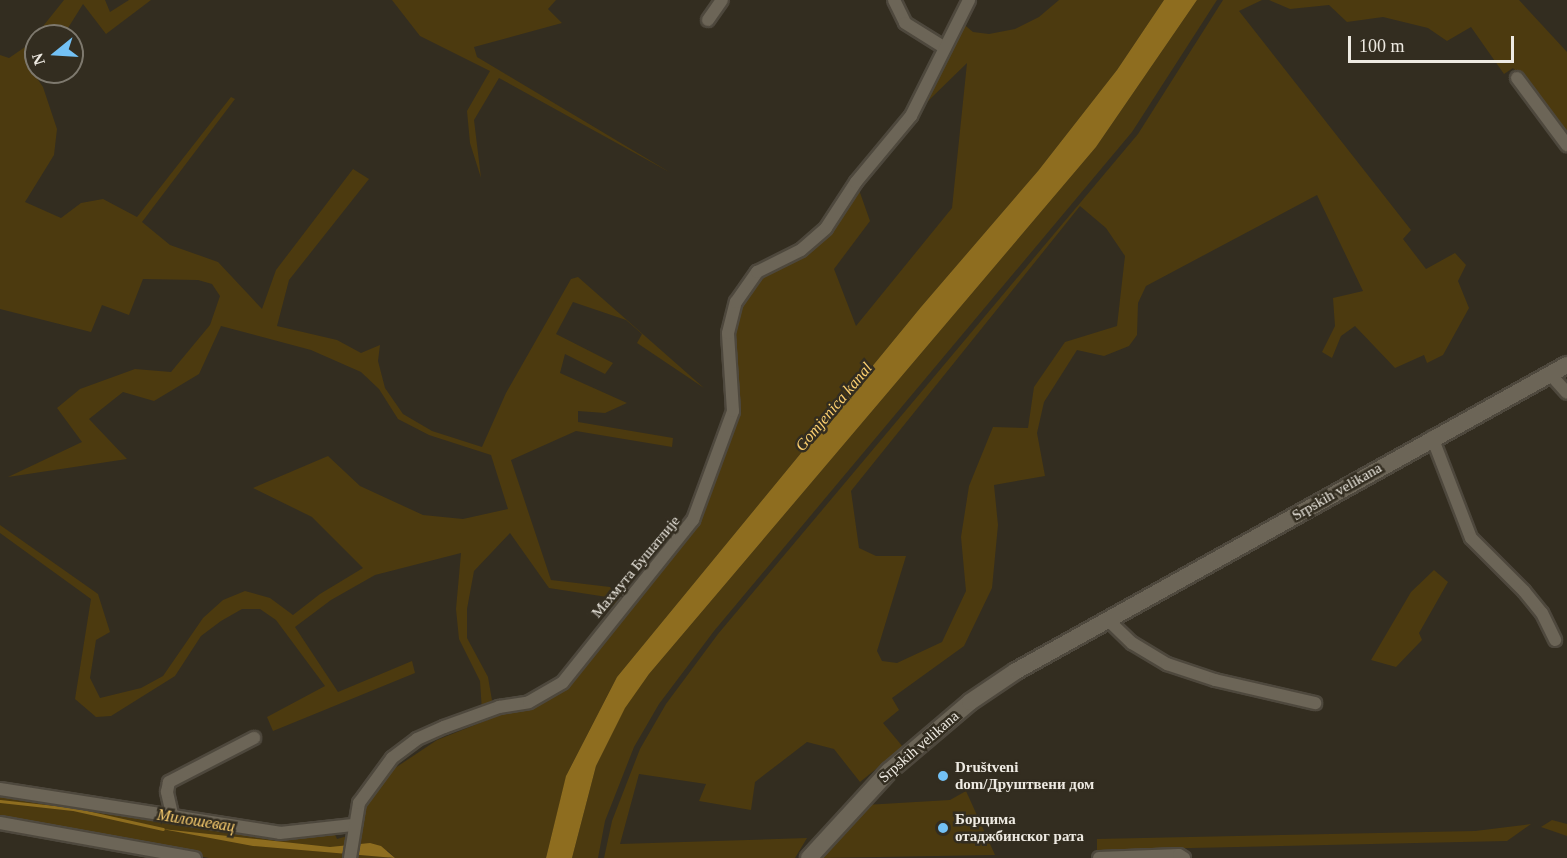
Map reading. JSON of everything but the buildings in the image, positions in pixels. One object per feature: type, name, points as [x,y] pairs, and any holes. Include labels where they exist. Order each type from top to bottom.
[{"type":"main road","name":"Srpskih velikana","points":[[809,858],[889,771],[939,727],[1016,672],[1107,618],[1432,437],[1567,365]]},
{"type":"street","points":[[708,20],[722,0]]},
{"type":"street","points":[[894,0],[904,23],[945,48]]},
{"type":"street","name":"Махмута Бушатлије","points":[[350,858],[352,830],[359,803],[374,777],[392,758],[417,739],[480,714],[529,702],[563,682],[626,600],[684,533],[700,504],[733,411],[728,333],[736,302],[757,272],[801,250],[826,228],[856,183],[911,116],[969,0]]},
{"type":"street","points":[[1517,78],[1567,145]]},
{"type":"street","points":[[1550,374],[1567,393]]},
{"type":"street","points":[[1432,437],[1471,538],[1524,591],[1555,640]]},
{"type":"street","points":[[1107,618],[1132,643],[1167,664],[1215,680],[1315,703]]},
{"type":"street","points":[[172,813],[167,792],[169,782],[254,738]]},
{"type":"street","points":[[0,789],[172,813],[280,833],[352,830]]},
{"type":"street","points":[[0,823],[140,853],[195,858]]},
{"type":"street","points":[[1099,858],[1184,858]]},
{"type":"shaded area","points":[[64,0],[105,0],[110,12],[129,0],[151,0],[106,34],[83,4],[70,24],[45,24]]},
{"type":"shaded area","points":[[392,0],[556,0],[548,9],[562,23],[474,47],[477,57],[671,173],[499,78],[474,120],[481,178],[470,143],[467,111],[490,71],[420,36]]},
{"type":"shaded area","points":[[1059,0],[1164,0],[1117,70],[1038,171],[921,307],[617,677],[567,774],[546,858],[395,858],[387,850],[389,858],[358,858],[358,836],[366,805],[386,774],[437,740],[563,690],[692,529],[729,445],[737,413],[734,321],[751,285],[764,273],[795,258],[858,187],[870,221],[834,269],[856,326],[952,208],[967,63],[925,104],[961,22],[973,32],[989,34],[1015,29],[1039,17]]},
{"type":"shaded area","points":[[1164,0],[1197,0],[1096,147],[649,674],[625,708],[596,766],[572,858],[546,858],[566,776],[617,677],[921,307],[1038,171],[1117,70]]},
{"type":"shaded area","points":[[1197,0],[1217,0],[1132,132],[714,631],[659,704],[634,747],[605,821],[598,858],[572,858],[596,766],[626,705],[649,674],[1096,147]]},
{"type":"shaded area","points":[[1223,0],[1262,0],[1239,11],[1411,230],[1403,239],[1426,269],[1455,253],[1466,265],[1458,281],[1469,308],[1443,355],[1427,363],[1424,355],[1395,368],[1355,326],[1341,336],[1332,358],[1322,352],[1335,326],[1333,298],[1363,291],[1317,195],[1146,286],[1138,303],[1137,335],[1129,346],[1104,356],[1077,350],[1044,402],[1037,433],[1045,476],[994,485],[998,525],[992,588],[964,646],[892,698],[899,710],[883,723],[903,747],[860,782],[834,749],[807,742],[755,782],[751,810],[699,801],[706,784],[639,774],[620,844],[807,838],[795,858],[604,858],[612,821],[640,749],[666,704],[718,634],[1138,134]],"holes":[[[1080,206],[1106,228],[1125,256],[1117,326],[1065,342],[1034,387],[1028,428],[993,427],[969,486],[961,537],[966,591],[942,642],[897,663],[882,661],[877,651],[906,556],[876,556],[859,548],[851,491]]]},
{"type":"shaded area","points":[[1269,0],[1519,0],[1567,52],[1567,136],[1513,68],[1504,74],[1471,27],[1447,41],[1428,28],[1383,17],[1347,22],[1329,5],[1290,9]]},
{"type":"shaded area","points":[[24,48],[24,84],[41,84],[57,129],[54,155],[25,202],[61,218],[81,203],[103,199],[137,217],[231,97],[235,99],[142,222],[170,245],[218,262],[262,309],[276,270],[353,169],[369,179],[289,280],[277,326],[337,340],[361,353],[380,345],[378,361],[385,388],[403,414],[432,431],[482,447],[506,393],[571,279],[578,277],[704,388],[637,343],[642,334],[626,320],[573,302],[556,334],[613,363],[605,374],[565,354],[560,373],[627,403],[605,413],[578,411],[578,422],[673,438],[672,447],[576,431],[511,460],[551,580],[610,587],[619,600],[613,607],[607,597],[549,588],[510,533],[474,571],[467,609],[467,638],[488,677],[493,706],[482,711],[480,681],[459,639],[456,609],[461,553],[375,575],[331,600],[295,627],[338,692],[412,661],[415,673],[273,731],[267,717],[325,686],[276,620],[260,609],[242,609],[221,621],[201,636],[175,676],[111,716],[96,717],[75,699],[91,599],[0,533],[0,525],[98,594],[110,632],[96,640],[90,678],[100,698],[141,688],[163,676],[203,618],[223,600],[245,591],[270,598],[293,615],[320,594],[363,568],[312,517],[253,488],[328,456],[360,486],[423,515],[463,519],[508,509],[491,455],[429,435],[398,419],[379,389],[361,372],[311,350],[221,326],[199,374],[154,401],[123,392],[89,419],[127,459],[8,477],[82,442],[57,408],[80,389],[135,369],[171,372],[210,325],[220,296],[212,284],[198,280],[143,279],[129,315],[102,305],[91,332],[0,309],[0,55],[9,58]]},
{"type":"shaded area","points":[[1434,570],[1448,582],[1419,633],[1422,640],[1396,667],[1371,660],[1411,592]]},
{"type":"shaded area","points":[[0,791],[291,837],[333,830],[337,839],[351,835],[349,858],[209,858],[0,820]]},
{"type":"shaded area","points":[[966,791],[995,855],[821,858],[865,805],[950,800]]},
{"type":"shaded area","points":[[1552,820],[1567,824],[1567,836],[1541,827]]},
{"type":"shaded area","points":[[1531,824],[1507,841],[1097,850],[1097,839],[1475,831]]},
{"type":"shaded area","points":[[162,829],[330,847],[370,843],[381,846],[395,858],[253,846]]},
{"type":"waterway","name":"Милошевац","points":[[0,801],[73,809],[163,829]]},
{"type":"place","name":"Društveni dom/Друштвени дом","points":[[943,776]]},
{"type":"place","name":"Борцима отаджбинског рата","points":[[943,828]]},
{"type":"water label","name":"Gomjenica kanal","points":[[834,407]]}]
